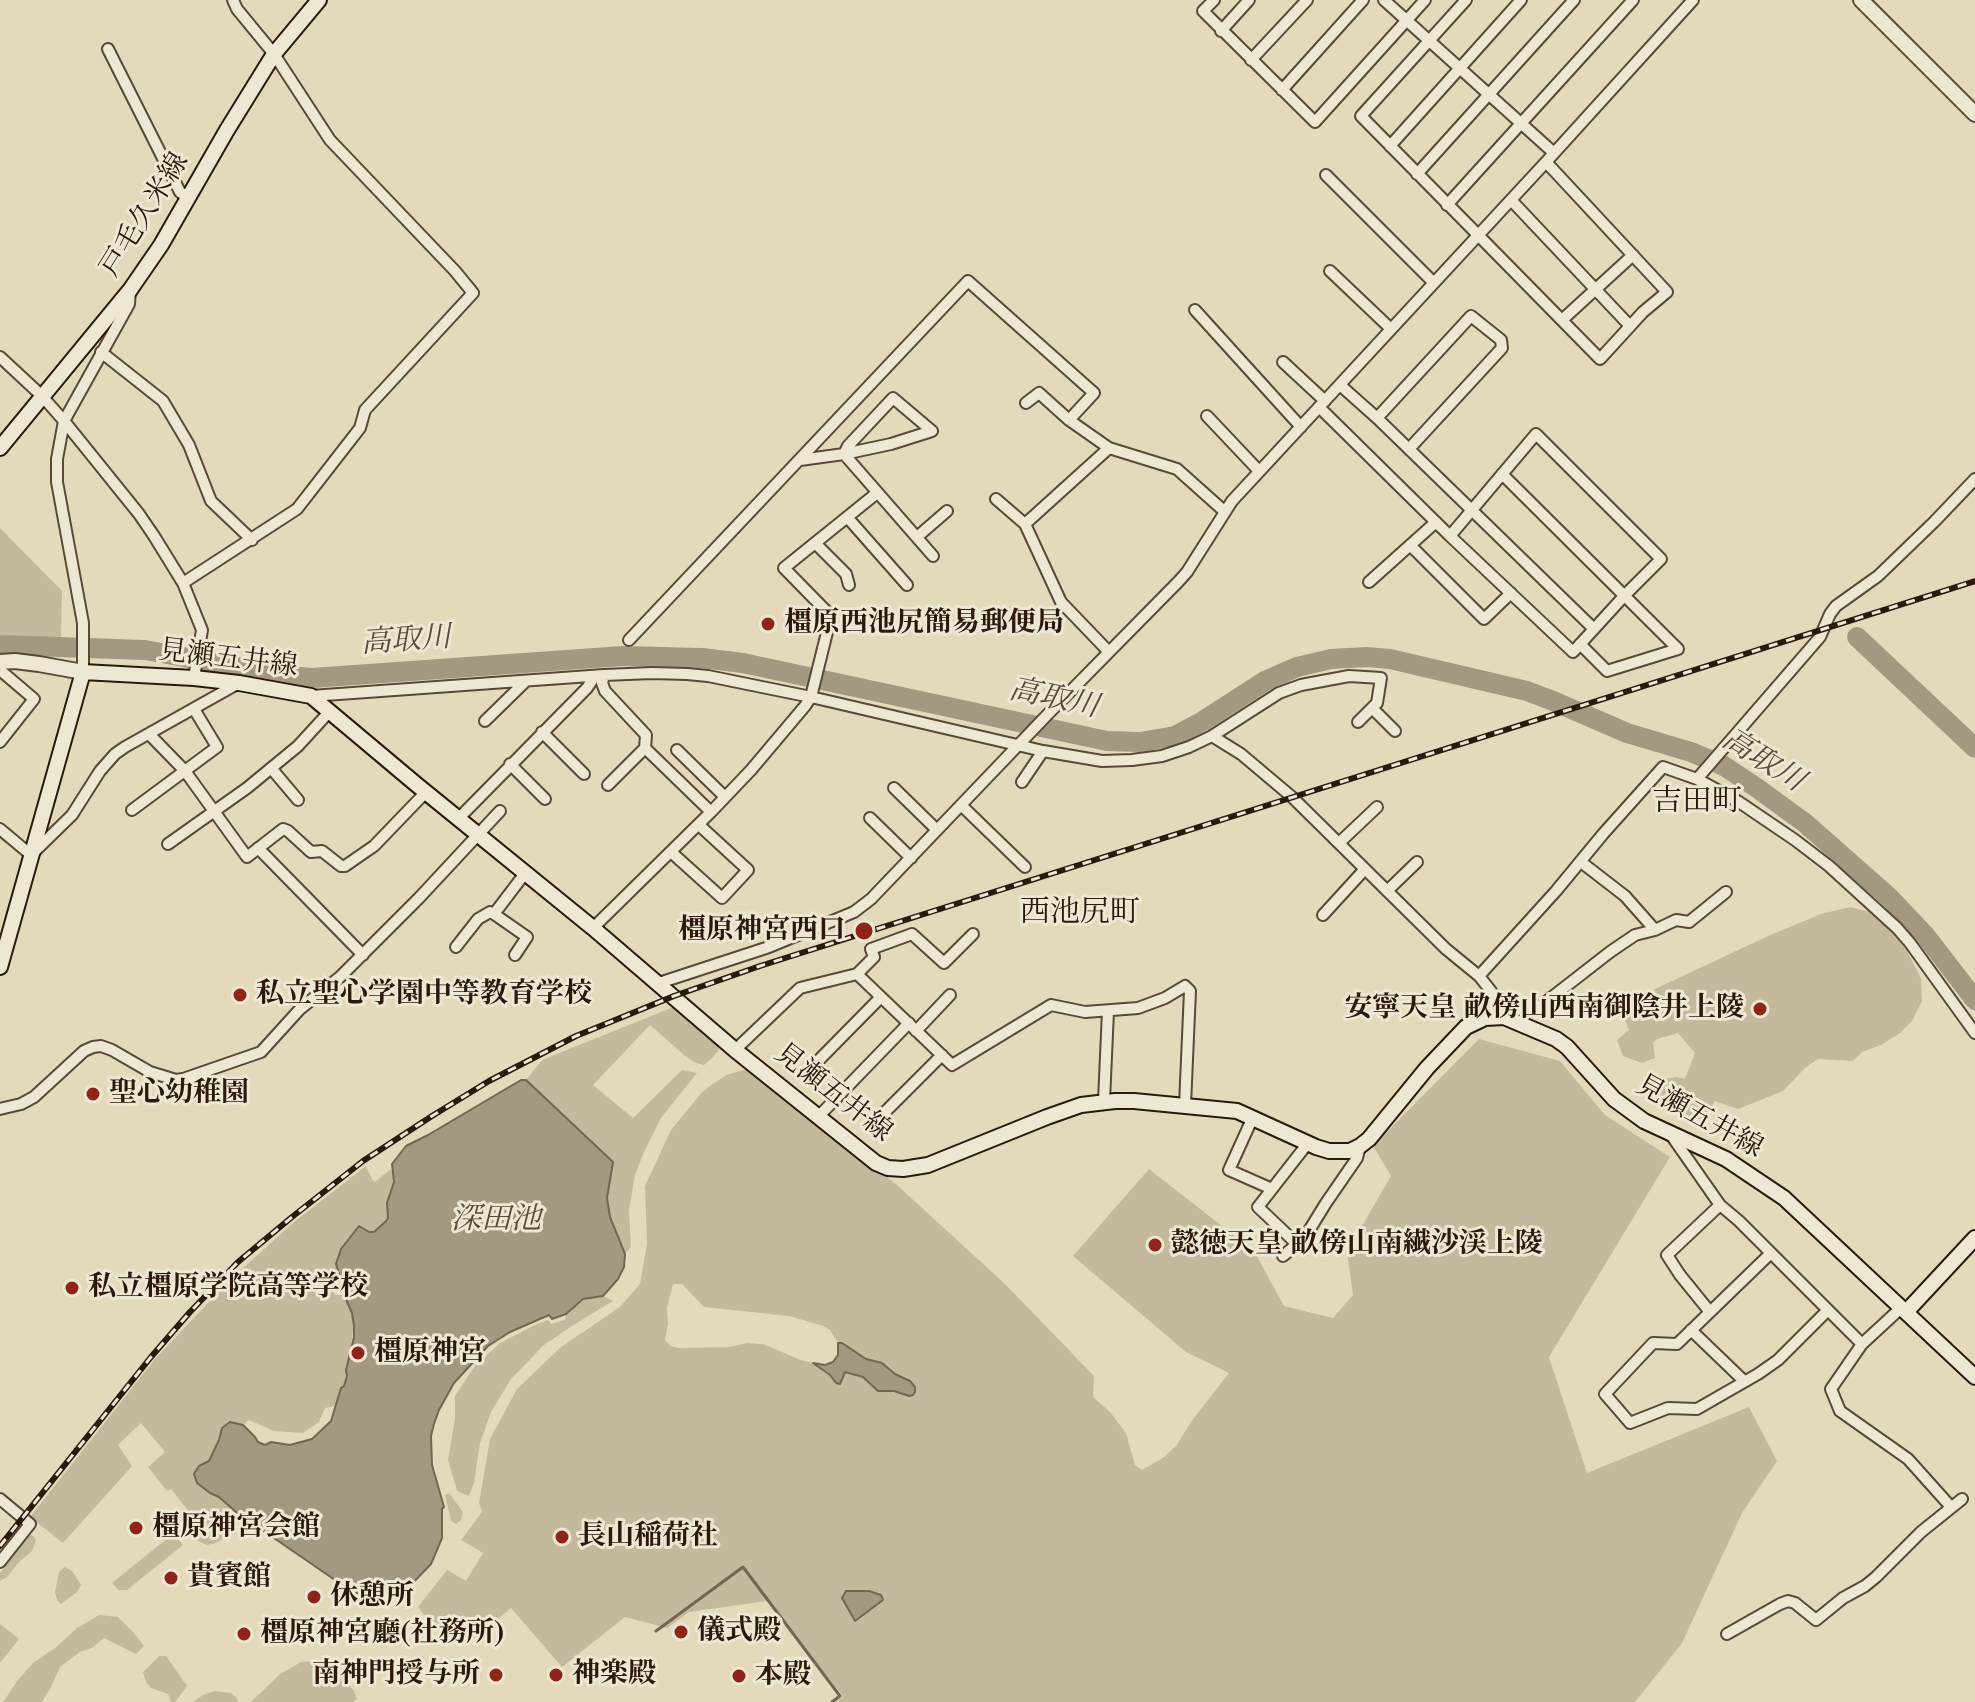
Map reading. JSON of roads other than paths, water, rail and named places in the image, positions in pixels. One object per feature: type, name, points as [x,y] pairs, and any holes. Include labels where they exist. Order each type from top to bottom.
[{"type":"main road","name":"戸毛久米線","points":[[0,448],[130,290],[161,245],[274,54],[319,0]]},
{"type":"main road","points":[[1861,0],[1975,114]]},
{"type":"main road","name":"見瀬五井線","points":[[0,662],[194,675],[311,696],[659,983],[735,1050],[876,1163],[888,1168],[928,1165],[1047,1117],[1104,1101],[1225,1109],[1253,1117],[1329,1151],[1350,1151],[1360,1146]]},
{"type":"main road","points":[[0,967],[83,667]]},
{"type":"main road","points":[[1360,1146],[1458,1035],[1477,1021],[1495,1016]]},
{"type":"main road","name":"見瀬五井線","points":[[1495,1016],[1556,1039],[1614,1099],[1644,1121],[1726,1159],[1784,1198],[1975,1377]]},
{"type":"main road","points":[[1905,1309],[1975,1238]]},
{"type":"street","points":[[183,583],[297,509],[360,428],[365,410],[473,293],[330,140],[274,54],[233,0]]},
{"type":"street","points":[[1214,0],[1203,11],[1315,122],[1425,0]]},
{"type":"street","points":[[1221,31],[1249,0]]},
{"type":"street","points":[[1251,60],[1307,0]]},
{"type":"street","points":[[1282,90],[1363,0]]},
{"type":"street","points":[[1384,0],[1554,153]]},
{"type":"street","points":[[1466,0],[1361,116],[1600,359],[1667,292],[1546,162]]},
{"type":"street","points":[[1390,146],[1521,0]]},
{"type":"street","points":[[1417,174],[1574,0]]},
{"type":"street","points":[[1447,205],[1633,0]]},
{"type":"street","points":[[659,983],[748,954],[854,912],[871,899],[1187,572],[1224,511],[1259,471],[1693,0]]},
{"type":"street","points":[[108,49],[180,192],[189,198]]},
{"type":"street","points":[[1326,175],[1433,282]]},
{"type":"street","points":[[1511,200],[1630,326]]},
{"type":"street","points":[[1562,320],[1633,255]]},
{"type":"street","points":[[1330,271],[1391,329]]},
{"type":"street","points":[[629,640],[968,281],[1094,393],[1069,420]]},
{"type":"street","points":[[83,667],[83,623],[57,482],[57,459],[64,421],[129,304],[130,290]]},
{"type":"street","points":[[1195,310],[1301,427]]},
{"type":"street","points":[[1377,418],[1471,316],[1501,340],[1502,348],[1409,449]]},
{"type":"street","points":[[101,352],[163,401],[189,445],[211,501],[252,540]]},
{"type":"street","points":[[0,357],[64,421],[139,514],[183,583],[202,630],[194,675]]},
{"type":"street","points":[[1283,362],[1436,522],[1450,536],[1573,652],[1661,559],[1536,434],[1450,536]]},
{"type":"street","points":[[1340,385],[1594,629]]},
{"type":"street","points":[[1026,403],[1039,393],[1069,420],[1109,448],[1177,469],[1224,511]]},
{"type":"street","points":[[799,460],[844,454],[891,444],[932,431],[893,398],[844,454]]},
{"type":"street","points":[[1207,416],[1259,471]]},
{"type":"street","points":[[1025,524],[1109,448]]},
{"type":"street","points":[[844,454],[933,556]]},
{"type":"street","points":[[1502,474],[1678,649],[1607,671],[1580,644]]},
{"type":"street","points":[[1699,776],[1820,637],[1836,606],[1878,576],[1975,479]]},
{"type":"street","points":[[593,928],[699,825],[787,728],[811,694],[831,616],[784,568],[877,493]]},
{"type":"street","points":[[996,499],[1025,524],[1061,602],[1109,652]]},
{"type":"street","points":[[917,537],[947,511]]},
{"type":"street","points":[[847,517],[907,585]]},
{"type":"street","points":[[1369,582],[1436,522]]},
{"type":"street","points":[[816,544],[846,574],[849,585]]},
{"type":"street","points":[[1410,545],[1484,619],[1511,593]]},
{"type":"street","points":[[0,670],[34,699],[0,742]]},
{"type":"street","points":[[311,696],[652,673],[708,676],[811,694],[1021,742],[1043,751],[1102,761],[1162,756],[1189,747],[1212,736],[1279,693],[1301,685],[1349,676],[1381,678],[1377,703],[1358,722]]},
{"type":"street","points":[[459,818],[599,676]]},
{"type":"street","points":[[599,676],[605,691],[646,735],[645,748],[608,785]]},
{"type":"street","points":[[485,721],[526,681]]},
{"type":"street","points":[[1,832],[31,855],[72,815],[108,761],[125,747],[239,683]]},
{"type":"street","points":[[1372,708],[1395,731]]},
{"type":"street","points":[[132,810],[217,747],[194,709]]},
{"type":"street","points":[[168,844],[298,746],[330,711]]},
{"type":"street","points":[[542,732],[584,774]]},
{"type":"street","points":[[149,734],[185,771],[247,857],[283,829],[311,852],[322,851],[345,866],[374,846],[426,792]]},
{"type":"street","points":[[1212,736],[1292,797],[1446,949],[1479,976],[1491,991],[1495,1016]]},
{"type":"street","points":[[645,748],[711,812]]},
{"type":"street","points":[[677,750],[725,797]]},
{"type":"street","points":[[1022,782],[1043,751]]},
{"type":"street","points":[[510,764],[545,799]]},
{"type":"street","points":[[1479,976],[1663,767],[1699,776],[1829,866],[1885,915],[1910,943],[1975,1033]]},
{"type":"street","points":[[271,768],[298,800]]},
{"type":"street","points":[[894,788],[937,830]]},
{"type":"street","points":[[961,805],[1025,867]]},
{"type":"street","points":[[1339,843],[1377,807]]},
{"type":"street","points":[[0,1109],[34,1097],[84,1051],[93,1047],[112,1050],[150,1072],[176,1080],[261,1052],[300,1009],[326,990],[363,955],[500,811]]},
{"type":"street","points":[[870,818],[911,858]]},
{"type":"street","points":[[671,852],[722,898],[748,870],[699,825]]},
{"type":"street","points":[[258,848],[363,955]]},
{"type":"street","points":[[1387,891],[1417,862]]},
{"type":"street","points":[[1581,862],[1625,896],[1655,930]]},
{"type":"street","points":[[1323,915],[1365,869]]},
{"type":"street","points":[[494,914],[526,872]]},
{"type":"street","points":[[1494,1000],[1521,1010],[1538,1008],[1635,935],[1676,920],[1689,922],[1726,892]]},
{"type":"street","points":[[456,947],[478,919],[490,912],[527,937],[515,955]]},
{"type":"street","points":[[735,1050],[800,988],[857,974],[874,957],[871,949],[912,934],[944,963],[973,934]]},
{"type":"street","points":[[857,974],[952,1065],[1051,1005],[1085,1012],[1138,1008],[1185,986],[1190,991],[1185,1105]]},
{"type":"street","points":[[818,1117],[950,995]]},
{"type":"street","points":[[816,1063],[881,997]]},
{"type":"street","points":[[1104,1101],[1108,1011]]},
{"type":"street","points":[[876,1121],[942,1055]]},
{"type":"street","points":[[1253,1117],[1229,1170],[1272,1189]]},
{"type":"street","points":[[1671,1135],[1720,1205],[1862,1344]]},
{"type":"street","points":[[1297,1244],[1258,1207],[1308,1143]]},
{"type":"street","points":[[1283,1256],[1310,1229],[1357,1158],[1360,1146]]},
{"type":"street","points":[[1710,1312],[1667,1255],[1720,1205]]},
{"type":"street","points":[[1771,1253],[1677,1344],[1653,1343],[1605,1394],[1630,1423],[1668,1408],[1697,1409],[1769,1368],[1828,1310]]},
{"type":"street","points":[[1905,1309],[1862,1344],[1831,1389],[1845,1415],[1908,1459],[1951,1507]]},
{"type":"street","points":[[1691,1330],[1744,1381]]},
{"type":"street","points":[[0,1499],[30,1524],[0,1562]]},
{"type":"street","points":[[1727,1634],[1788,1601],[1816,1620],[1876,1577],[1921,1532],[1962,1499]]},
{"type":"water","name":"深田池","points":[[521,1080],[526,1080],[613,1162],[607,1198],[610,1217],[625,1254],[624,1267],[603,1296],[583,1299],[566,1314],[552,1319],[549,1315],[510,1332],[488,1346],[454,1383],[439,1410],[431,1436],[432,1465],[444,1507],[442,1538],[431,1564],[407,1589],[392,1597],[364,1596],[351,1591],[236,1512],[197,1483],[194,1474],[199,1466],[209,1461],[222,1428],[230,1422],[243,1425],[258,1442],[265,1445],[271,1442],[290,1445],[312,1439],[331,1421],[347,1376],[354,1337],[352,1313],[344,1295],[347,1285],[340,1277],[336,1264],[341,1249],[359,1226],[374,1232],[388,1218],[387,1203],[394,1182],[392,1164],[406,1146]]},
{"type":"water","points":[[838,1343],[866,1359],[882,1363],[910,1381],[915,1392],[909,1396],[894,1391],[878,1391],[863,1377],[845,1372],[840,1384],[836,1383],[813,1363],[825,1365],[833,1362],[838,1355]]},
{"type":"water","points":[[846,1591],[869,1591],[881,1595],[883,1600],[855,1621],[842,1598]]},
{"type":"waterway","points":[[1857,637],[1975,748]]},
{"type":"waterway","name":"高取川","points":[[0,645],[145,650],[312,678],[623,656],[702,658],[743,663],[1107,741],[1140,742],[1175,736],[1265,681],[1297,667],[1331,659],[1390,659],[1527,691],[1627,733],[1691,752],[1724,766],[1805,823],[1890,898],[1925,935],[1975,1000]]},
{"type":"waterway","points":[[656,1631],[743,1567],[840,1696],[832,1702]]},
{"type":"railway","points":[[0,1546],[151,1357],[238,1262],[363,1161],[489,1081],[576,1036],[674,996],[760,966],[1975,581]]},
{"type":"place","name":"橿原西池尻簡易郵便局","points":[[768,624]]},
{"type":"place","name":"橿原神宮西口","points":[[864,931]]},
{"type":"place","name":"私立聖心学園中等教育学校","points":[[240,995]]},
{"type":"place","name":"安寧天皇 畝傍山西南御陰井上陵","points":[[1760,1009]]},
{"type":"place","name":"聖心幼稚園","points":[[93,1094]]},
{"type":"place","name":"懿徳天皇 畝傍山南繊沙渓上陵","points":[[1155,1245]]},
{"type":"place","name":"私立橿原学院高等学校","points":[[72,1288]]},
{"type":"place","name":"橿原神宮","points":[[358,1353]]},
{"type":"place","name":"橿原神宮会館","points":[[136,1528]]},
{"type":"place","name":"長山稲荷社","points":[[562,1537]]},
{"type":"place","name":"貴賓館","points":[[171,1578]]},
{"type":"place","name":"休憩所","points":[[314,1597]]},
{"type":"place","name":"儀式殿","points":[[681,1632]]},
{"type":"place","name":"橿原神宮廳(社務所)","points":[[244,1634]]},
{"type":"place","name":"南神門授与所","points":[[496,1675]]},
{"type":"place","name":"神楽殿","points":[[556,1675]]},
{"type":"place","name":"本殿","points":[[739,1676]]},
{"type":"district","name":"吉田町","points":[[1697,802]]},
{"type":"district","name":"西池尻町","points":[[1080,913]]}]
